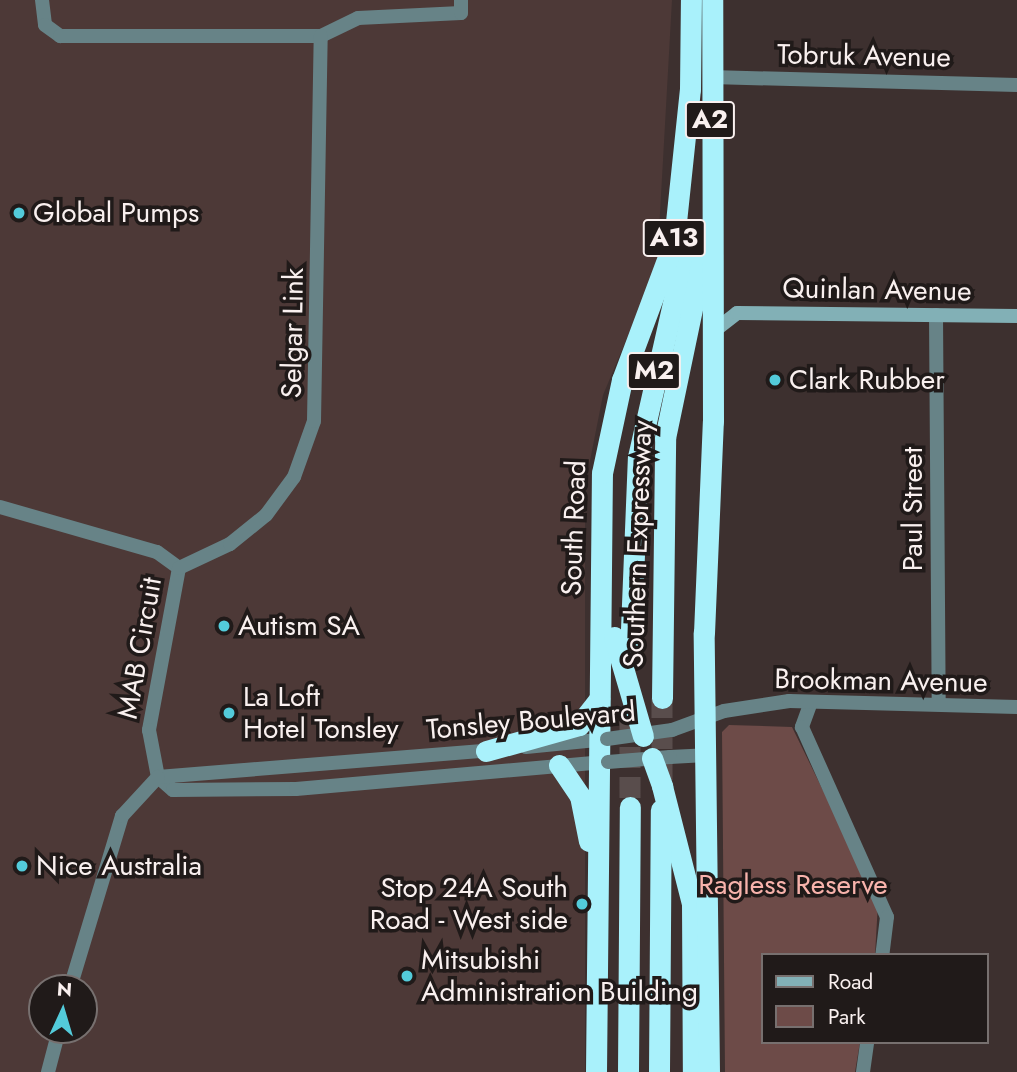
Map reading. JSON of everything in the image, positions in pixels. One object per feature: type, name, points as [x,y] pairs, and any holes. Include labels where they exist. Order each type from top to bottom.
[{"type":"highway","name":"South Road","points":[[596,1072],[604,762],[599,699],[599,551],[607,440],[674,241],[690,89],[691,0]]},
{"type":"highway","name":"A2","points":[[708,229],[712,0]]},
{"type":"highway","name":"Southern Expressway","points":[[630,654],[638,457],[685,244],[690,89]]},
{"type":"highway","name":"Southern Expressway","points":[[662,698],[665,438],[708,229]]},
{"type":"highway","name":"A13","points":[[708,229],[714,290],[705,718],[709,1072]]},
{"type":"highway","points":[[599,551],[614,637],[643,736],[661,758],[686,868],[692,904],[693,1072]]},
{"type":"highway","points":[[485,751],[579,725],[599,699]]},
{"type":"highway","points":[[559,765],[580,796],[589,843],[600,861]]},
{"type":"highway","points":[[628,1072],[630,807]]},
{"type":"highway","points":[[659,1072],[662,971],[661,810]]},
{"type":"street","points":[[42,0],[42,16],[60,36],[321,36],[358,18],[461,6]]},
{"type":"street","name":"Selgar Link","points":[[179,568],[230,544],[266,515],[294,477],[314,421],[321,36]]},
{"type":"street","name":"Tobruk Avenue","points":[[711,77],[1017,85]]},
{"type":"street","points":[[713,331],[737,313],[714,290]]},
{"type":"street","name":"Quinlan Avenue","points":[[737,313],[1017,316]]},
{"type":"street","name":"Paul Street","points":[[936,315],[939,704]]},
{"type":"street","name":"MAB Circuit","points":[[0,507],[157,552],[179,568],[149,730],[158,777]]},
{"type":"street","points":[[811,702],[802,727],[887,917],[882,953]]},
{"type":"street","name":"Brookman Avenue","points":[[705,718],[767,703],[1017,707]]},
{"type":"street","name":"Tonsley Boulevard","points":[[158,777],[643,736],[672,730],[705,718]]},
{"type":"street","name":"Tonsley Boulevard","points":[[158,777],[173,790],[197,794],[706,755]]},
{"type":"street","points":[[74,974],[122,816],[158,777]]},
{"type":"street","points":[[48,1072],[55,1044]]},
{"type":"street","points":[[863,1072],[867,1044]]},
{"type":"shaded area","points":[[0,0],[672,0],[657,267],[603,395],[585,486],[585,1072],[0,1072]]},
{"type":"green space","name":"Ragless Reserve","points":[[729,725],[792,727],[878,903],[875,953],[762,953],[762,1044],[860,1044],[855,1072],[725,1072],[722,732]]},
{"type":"tunnel","points":[[662,698],[662,780]]},
{"type":"tunnel","points":[[630,715],[630,807]]},
{"type":"place","name":"Global Pumps","points":[[19,213]]},
{"type":"place","name":"Clark Rubber","points":[[775,380]]},
{"type":"place","name":"Autism SA","points":[[224,626]]},
{"type":"place","name":"La Loft Hotel Tonsley","points":[[229,713]]},
{"type":"place","name":"Nice Australia","points":[[22,866]]},
{"type":"place","name":"Stop 24A South Road - West side","points":[[582,904]]},
{"type":"place","name":"Mitsubishi Administration Building","points":[[407,976]]}]
